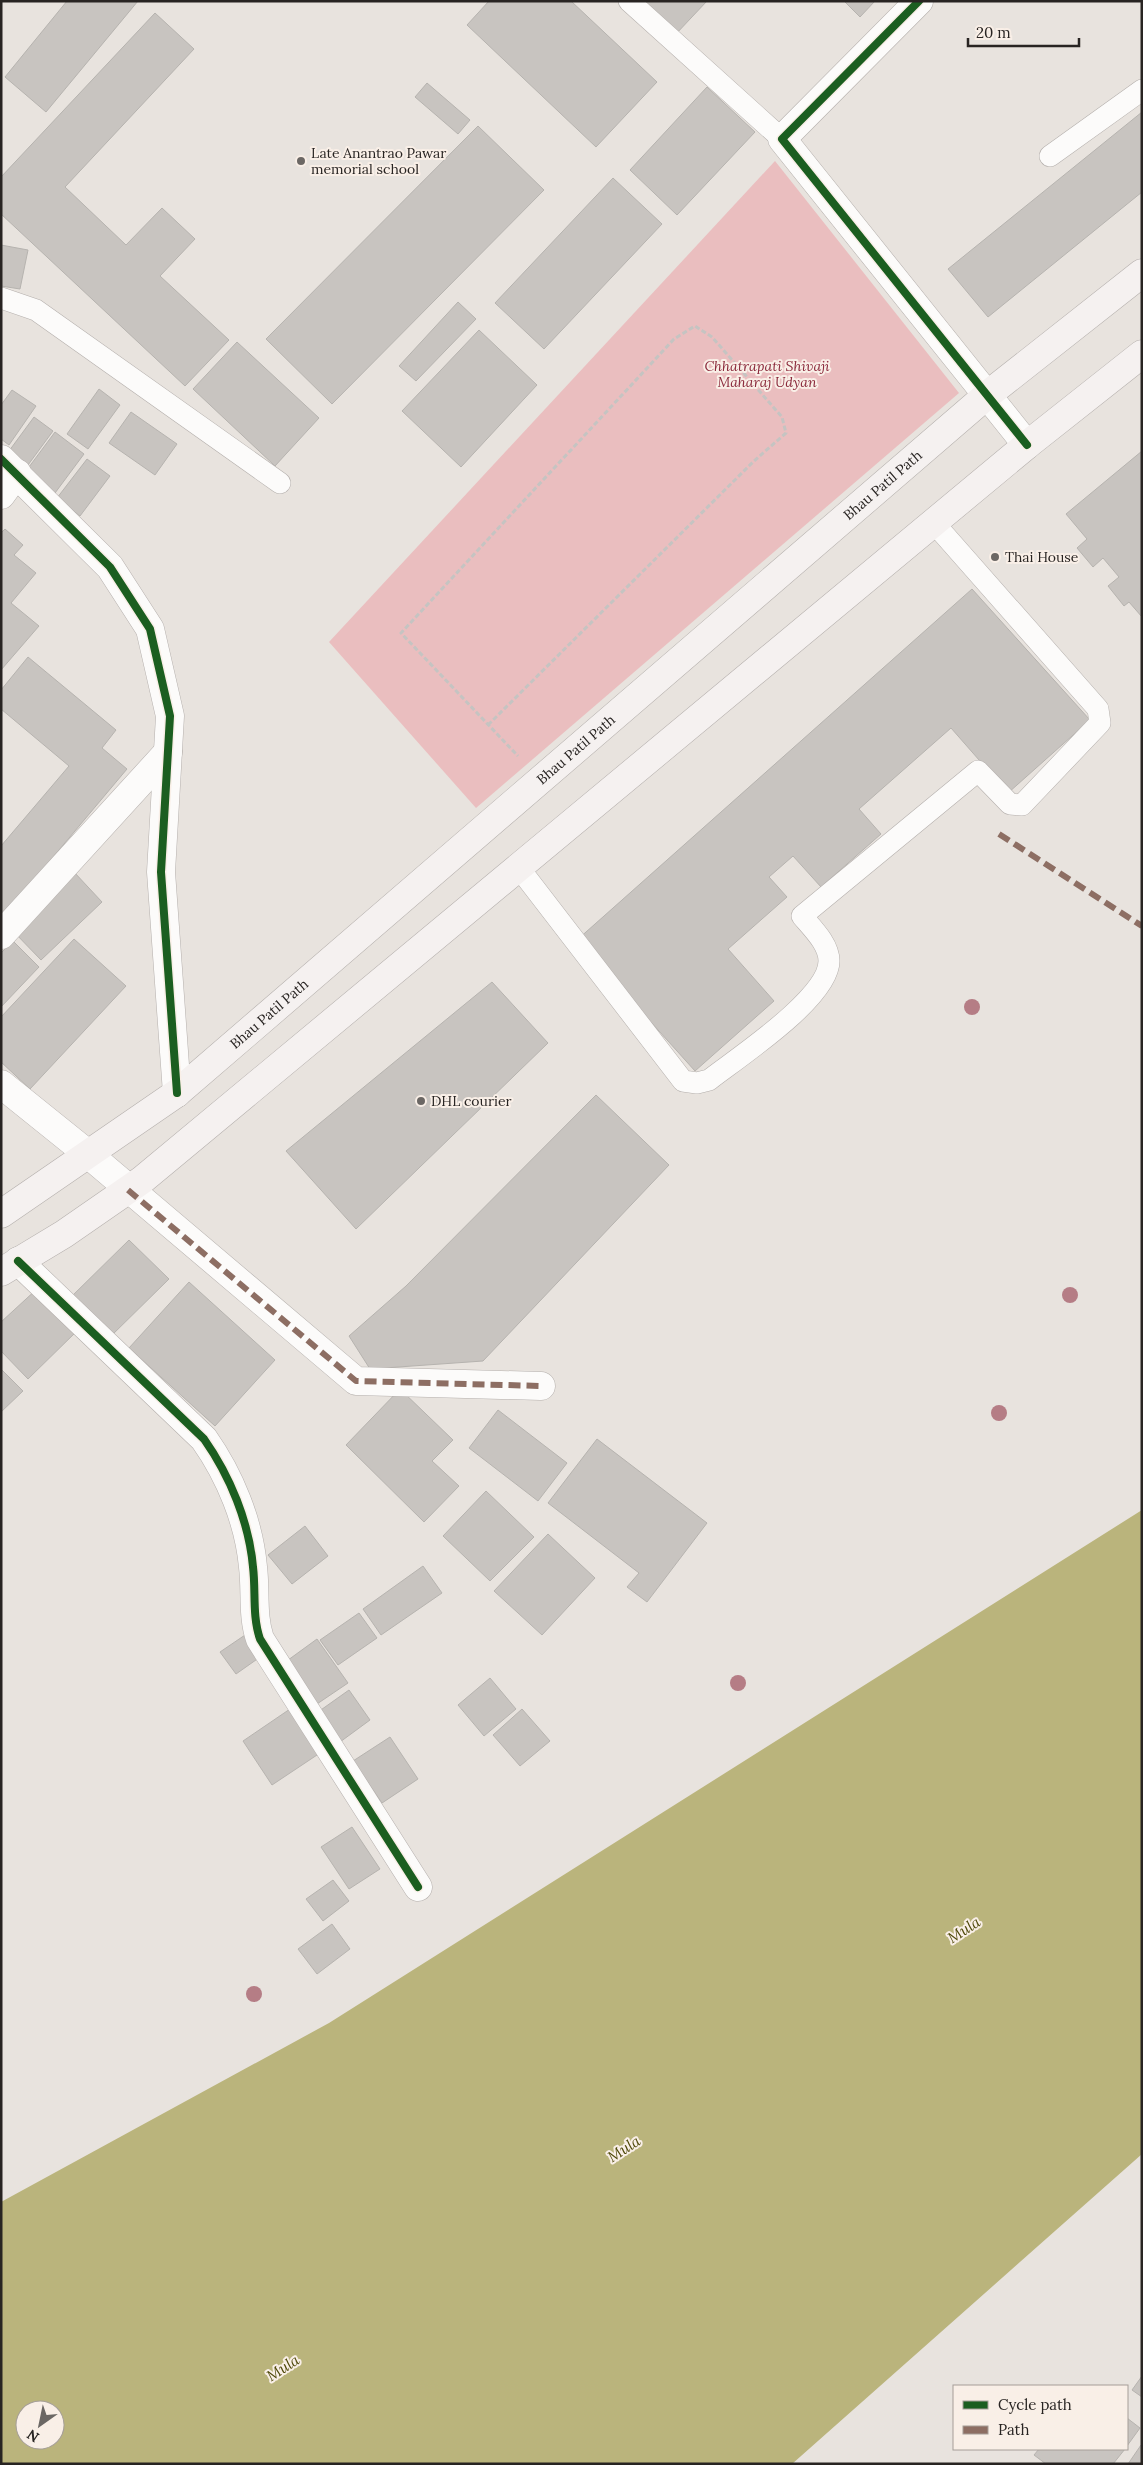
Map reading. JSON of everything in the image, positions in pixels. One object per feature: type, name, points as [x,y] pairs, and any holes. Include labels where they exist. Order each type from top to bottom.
[{"type":"main road","name":"Bhau Patil Path","points":[[1,1214],[176,1093],[986,396],[1142,273]]},
{"type":"main road","points":[[10,1267],[64,1234],[128,1190],[1027,446],[1142,354]]},
{"type":"street","points":[[919,1],[782,139],[1027,446]]},
{"type":"street","points":[[6,476],[110,566],[150,629],[170,716],[161,872],[176,1093]]},
{"type":"street","points":[[1,935],[168,752]]},
{"type":"street","points":[[1,1084],[88,1154],[128,1190],[356,1381],[541,1386]]},
{"type":"street","points":[[10,1267],[204,1439],[218,1458],[234,1490],[251,1553],[256,1627],[260,1639],[418,1887]]},
{"type":"lane","points":[[629,1],[782,139]]},
{"type":"lane","points":[[1050,156],[1142,90]]},
{"type":"lane","points":[[1,298],[36,310],[280,483]]},
{"type":"lane","points":[[519,868],[683,1081],[697,1083],[709,1080],[794,1015],[823,982],[829,961],[823,943],[802,916],[978,772],[1010,804],[1022,805],[1100,723],[1098,709],[934,523]]},
{"type":"path","points":[[488,725],[754,461],[786,433],[782,417],[712,337],[695,326],[674,339],[401,633],[540,780]]},
{"type":"green space","name":"Chhatrapati Shivaji Maharaj Udyan","points":[[775,161],[959,393],[476,808],[329,642]]},
{"type":"water","name":"Mula","points":[[1142,1510],[1142,2154],[792,2464],[1,2464],[1,2202],[329,2023]]},
{"type":"building","points":[[67,1],[138,1],[46,112],[5,77]]},
{"type":"building","points":[[489,1],[571,1],[657,82],[596,147],[467,25]]},
{"type":"building","points":[[640,1],[707,1],[675,35]]},
{"type":"building","points":[[844,1],[875,1],[860,17]]},
{"type":"building","points":[[155,13],[194,49],[65,187],[126,245],[162,208],[195,239],[160,276],[229,340],[185,386],[1,214],[1,177]]},
{"type":"building","points":[[427,83],[470,120],[458,134],[415,97]]},
{"type":"building","points":[[707,87],[755,132],[677,215],[630,170]]},
{"type":"building","points":[[1142,112],[1142,192],[988,317],[948,269]]},
{"type":"building","points":[[478,126],[544,190],[332,404],[266,339]]},
{"type":"building","points":[[613,178],[662,224],[544,349],[495,303]]},
{"type":"building","points":[[1,245],[28,250],[20,289],[1,286]]},
{"type":"building","points":[[458,302],[476,319],[416,381],[399,366]]},
{"type":"building","points":[[479,330],[537,385],[461,467],[402,411]]},
{"type":"building","points":[[237,342],[319,418],[275,466],[193,389]]},
{"type":"building","points":[[99,389],[120,405],[88,449],[67,434]]},
{"type":"building","points":[[12,390],[36,406],[9,445],[1,439],[1,405]]},
{"type":"building","points":[[131,412],[177,444],[155,475],[109,443]]},
{"type":"building","points":[[34,417],[53,431],[28,465],[9,451]]},
{"type":"building","points":[[55,432],[84,454],[55,493],[26,471]]},
{"type":"building","points":[[1142,451],[1142,617],[1129,602],[1124,606],[1108,586],[1119,577],[1103,558],[1093,567],[1077,548],[1087,539],[1066,514]]},
{"type":"building","points":[[87,459],[110,476],[80,516],[57,498]]},
{"type":"building","points":[[5,529],[23,545],[14,555],[36,573],[11,603],[39,626],[1,670],[1,533]]},
{"type":"building","points":[[972,589],[1090,720],[1008,793],[951,728],[859,809],[881,834],[821,887],[793,856],[769,877],[787,897],[728,949],[774,1001],[695,1071],[577,940]]},
{"type":"building","points":[[28,657],[116,730],[102,748],[127,769],[1,919],[1,846],[69,766],[1,709],[1,690]]},
{"type":"building","points":[[74,872],[102,902],[41,960],[13,931]]},
{"type":"building","points":[[74,939],[126,986],[30,1089],[1,1062],[1,1017]]},
{"type":"building","points":[[13,941],[39,967],[1,1007],[1,953]]},
{"type":"building","points":[[492,982],[548,1043],[356,1229],[286,1151]]},
{"type":"building","points":[[596,1095],[669,1165],[483,1361],[370,1369],[349,1336],[406,1286]]},
{"type":"building","points":[[129,1240],[169,1279],[109,1338],[70,1298]]},
{"type":"building","points":[[189,1282],[275,1360],[215,1426],[129,1348]]},
{"type":"building","points":[[38,1288],[78,1330],[28,1379],[1,1351],[1,1322]]},
{"type":"building","points":[[1,1369],[23,1391],[1,1412]]},
{"type":"building","points":[[400,1389],[453,1440],[432,1461],[459,1486],[424,1522],[346,1445]]},
{"type":"building","points":[[498,1410],[567,1463],[538,1501],[469,1448]]},
{"type":"building","points":[[597,1439],[707,1523],[647,1602],[627,1587],[639,1573],[548,1503]]},
{"type":"building","points":[[486,1491],[534,1537],[490,1581],[443,1536]]},
{"type":"building","points":[[305,1526],[328,1556],[292,1584],[268,1555]]},
{"type":"building","points":[[548,1534],[595,1578],[542,1635],[494,1591]]},
{"type":"building","points":[[423,1566],[442,1593],[381,1635],[363,1609]]},
{"type":"building","points":[[359,1613],[377,1638],[338,1665],[320,1640]]},
{"type":"building","points":[[248,1633],[263,1655],[236,1674],[220,1652]]},
{"type":"building","points":[[317,1639],[348,1683],[314,1706],[284,1663]]},
{"type":"building","points":[[490,1678],[516,1709],[484,1736],[458,1705]]},
{"type":"building","points":[[349,1690],[370,1720],[340,1742],[318,1712]]},
{"type":"building","points":[[290,1709],[320,1753],[272,1785],[243,1741]]},
{"type":"building","points":[[522,1709],[550,1741],[520,1766],[493,1735]]},
{"type":"building","points":[[390,1737],[418,1779],[382,1803],[353,1761]]},
{"type":"building","points":[[352,1827],[380,1869],[349,1889],[321,1847]]},
{"type":"building","points":[[333,1880],[349,1901],[323,1921],[306,1899]]},
{"type":"building","points":[[332,1924],[350,1949],[317,1974],[298,1949]]},
{"type":"building","points":[[1142,2376],[1142,2397],[1132,2390]]},
{"type":"building","points":[[1128,2419],[1140,2428],[1128,2445]]},
{"type":"building","points":[[1141,2445],[1142,2464],[1128,2464]]},
{"type":"building","points":[[1038,2450],[1124,2450],[1113,2464],[1046,2464],[1034,2455]]},
{"type":"marked path","points":[[999,834],[1142,926]]},
{"type":"marked path","points":[[128,1190],[356,1381],[541,1386]]},
{"type":"cycle path","points":[[919,1],[782,139],[1027,445]]},
{"type":"cycle path","points":[[1,459],[110,567],[150,629],[170,716],[161,872],[177,1093]]},
{"type":"cycle path","points":[[18,1261],[204,1439],[213,1453],[230,1484],[243,1516],[251,1550],[255,1612],[260,1639],[418,1887]]},
{"type":"place","name":"Late Anantrao Pawar memorial school","points":[[301,161]]},
{"type":"place","name":"Thai House","points":[[995,557]]},
{"type":"place","name":"DHL courier","points":[[421,1101]]}]
